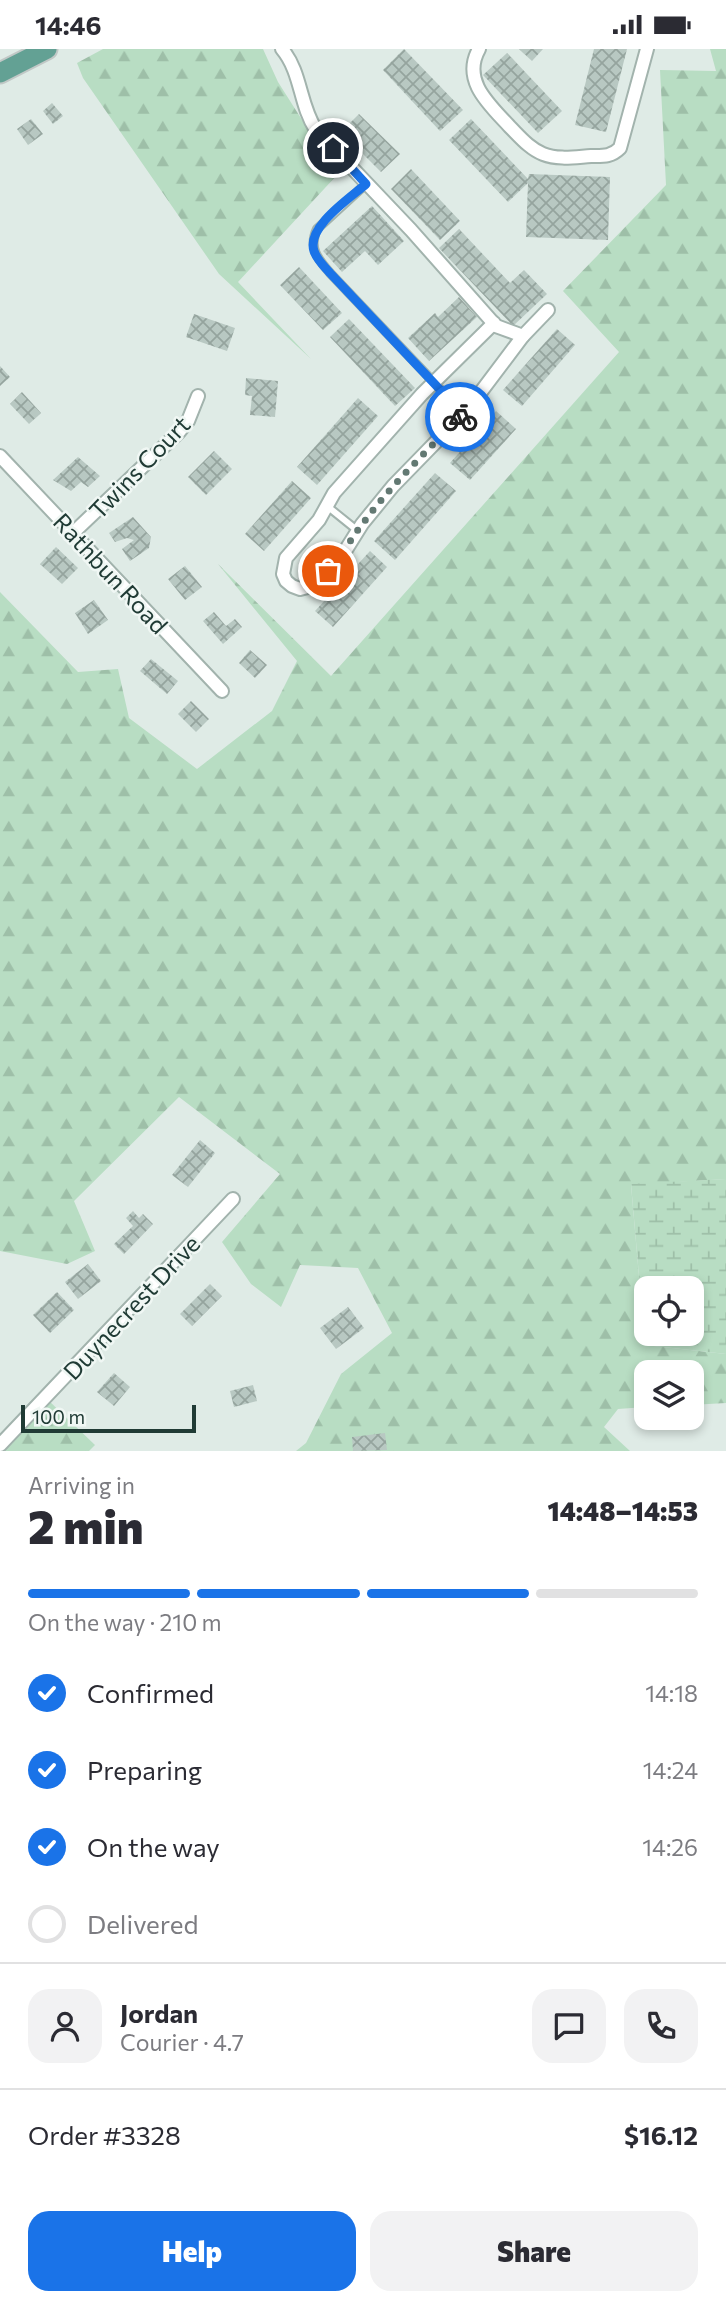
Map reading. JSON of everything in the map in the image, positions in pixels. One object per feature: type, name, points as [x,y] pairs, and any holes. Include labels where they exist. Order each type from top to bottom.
[{"type":"main road","points":[[0,73],[47,49]]},
{"type":"street","points":[[282,49],[294,66],[312,123],[496,327],[523,336]]},
{"type":"street","points":[[479,49],[474,61],[474,78],[484,99],[531,148],[561,158],[607,156],[620,148],[647,49]]},
{"type":"street","points":[[494,323],[433,383],[348,477],[320,520],[286,558],[283,574],[292,586],[300,589],[315,585],[342,556],[393,486],[463,414],[523,336],[548,310]]},
{"type":"street","name":"Twins Court","points":[[73,533],[179,432],[188,421],[198,396]]},
{"type":"street","name":"Rathbun Road","points":[[0,456],[222,691]]},
{"type":"street","name":"Duynecrest Drive","points":[[0,1445],[233,1199]]},
{"type":"lane","points":[[366,184],[317,229],[314,252],[330,273],[463,414]]},
{"type":"lane","points":[[327,506],[358,531]]},
{"type":"green space","points":[[103,49],[263,49],[278,82],[337,175],[238,282],[311,359],[219,274],[83,78],[77,63]]},
{"type":"green space","points":[[710,49],[726,49],[726,1179],[631,1185],[639,1276],[634,1276],[634,1346],[726,1354],[726,1403],[704,1404],[704,1360],[634,1360],[634,1408],[618,1409],[604,1427],[630,1451],[296,1451],[306,1443],[341,1374],[392,1333],[358,1268],[300,1265],[281,1307],[251,1284],[222,1242],[280,1174],[179,1097],[74,1201],[95,1251],[67,1264],[0,1251],[0,592],[78,672],[118,669],[129,718],[197,769],[272,711],[297,661],[218,564],[331,676],[619,352],[563,291],[666,185],[660,70],[716,71]]},
{"type":"green space","points":[[726,1179],[726,1354],[654,1346],[704,1346],[704,1276],[639,1276],[631,1184]]},
{"type":"green space","points":[[46,1398],[95,1445],[89,1451],[0,1451],[0,1447]]},
{"type":"building","points":[[404,49],[463,110],[440,131],[383,70]]},
{"type":"building","points":[[519,49],[543,49],[532,61]]},
{"type":"building","points":[[594,49],[627,49],[606,132],[575,125]]},
{"type":"building","points":[[507,53],[562,111],[538,133],[483,75]]},
{"type":"building","points":[[52,103],[63,116],[53,124],[43,111]]},
{"type":"building","points":[[359,114],[400,154],[381,172],[341,132]]},
{"type":"building","points":[[31,119],[43,134],[28,145],[17,129]]},
{"type":"building","points":[[471,119],[528,179],[529,174],[610,177],[608,240],[526,237],[528,183],[508,202],[449,140]]},
{"type":"building","points":[[411,169],[460,221],[440,240],[391,189]]},
{"type":"building","points":[[372,206],[404,241],[378,265],[365,251],[342,272],[323,251]]},
{"type":"building","points":[[459,229],[510,283],[524,270],[547,294],[513,326],[439,248]]},
{"type":"building","points":[[299,267],[342,313],[323,330],[280,285]]},
{"type":"building","points":[[459,297],[477,317],[429,361],[408,338],[435,313],[438,317]]},
{"type":"building","points":[[194,314],[235,328],[227,351],[186,337]]},
{"type":"building","points":[[349,319],[415,388],[395,406],[330,337]]},
{"type":"building","points":[[557,329],[575,345],[522,406],[503,390]]},
{"type":"building","points":[[0,366],[10,377],[0,386]]},
{"type":"building","points":[[246,378],[278,381],[275,417],[250,415],[252,396],[245,395]]},
{"type":"building","points":[[22,392],[41,413],[29,424],[10,404]]},
{"type":"building","points":[[358,398],[378,416],[317,485],[297,467]]},
{"type":"building","points":[[496,411],[516,429],[470,480],[450,463]]},
{"type":"building","points":[[214,451],[232,469],[206,495],[188,477]]},
{"type":"building","points":[[78,457],[100,476],[88,487],[81,482],[71,491],[53,480]]},
{"type":"building","points":[[435,473],[456,491],[395,560],[374,541]]},
{"type":"building","points":[[292,481],[311,498],[264,551],[245,534]]},
{"type":"building","points":[[133,517],[151,537],[149,548],[130,561],[122,549],[134,540],[127,538],[115,542],[109,533]]},
{"type":"building","points":[[56,547],[78,568],[62,584],[40,564]]},
{"type":"building","points":[[370,551],[387,567],[333,627],[315,611]]},
{"type":"building","points":[[185,566],[202,587],[185,600],[168,579]]},
{"type":"building","points":[[94,600],[108,620],[88,634],[75,613]]},
{"type":"building","points":[[214,612],[226,626],[235,619],[242,627],[223,644],[203,621]]},
{"type":"building","points":[[250,650],[267,665],[255,678],[239,663]]},
{"type":"building","points":[[151,659],[178,681],[167,694],[140,671]]},
{"type":"building","points":[[191,701],[209,719],[196,732],[178,714]]},
{"type":"building","points":[[200,1140],[215,1153],[188,1187],[172,1175]]},
{"type":"building","points":[[133,1211],[139,1218],[143,1214],[153,1224],[124,1254],[114,1244],[133,1226],[126,1218]]},
{"type":"building","points":[[88,1264],[101,1281],[78,1299],[65,1282]]},
{"type":"building","points":[[210,1284],[222,1296],[192,1326],[180,1314]]},
{"type":"building","points":[[57,1292],[74,1310],[50,1333],[33,1315]]},
{"type":"building","points":[[348,1307],[364,1328],[336,1349],[320,1328]]},
{"type":"building","points":[[114,1373],[130,1387],[114,1406],[97,1392]]},
{"type":"building","points":[[253,1385],[257,1401],[234,1407],[230,1391]]},
{"type":"building","points":[[385,1433],[387,1450],[353,1451],[352,1437]]},
{"type":"way so far","points":[[328,571],[393,486],[460,417]]},
{"type":"route","points":[[333,148],[366,184],[317,229],[313,236],[314,252],[330,273],[463,414],[460,417]]}]
